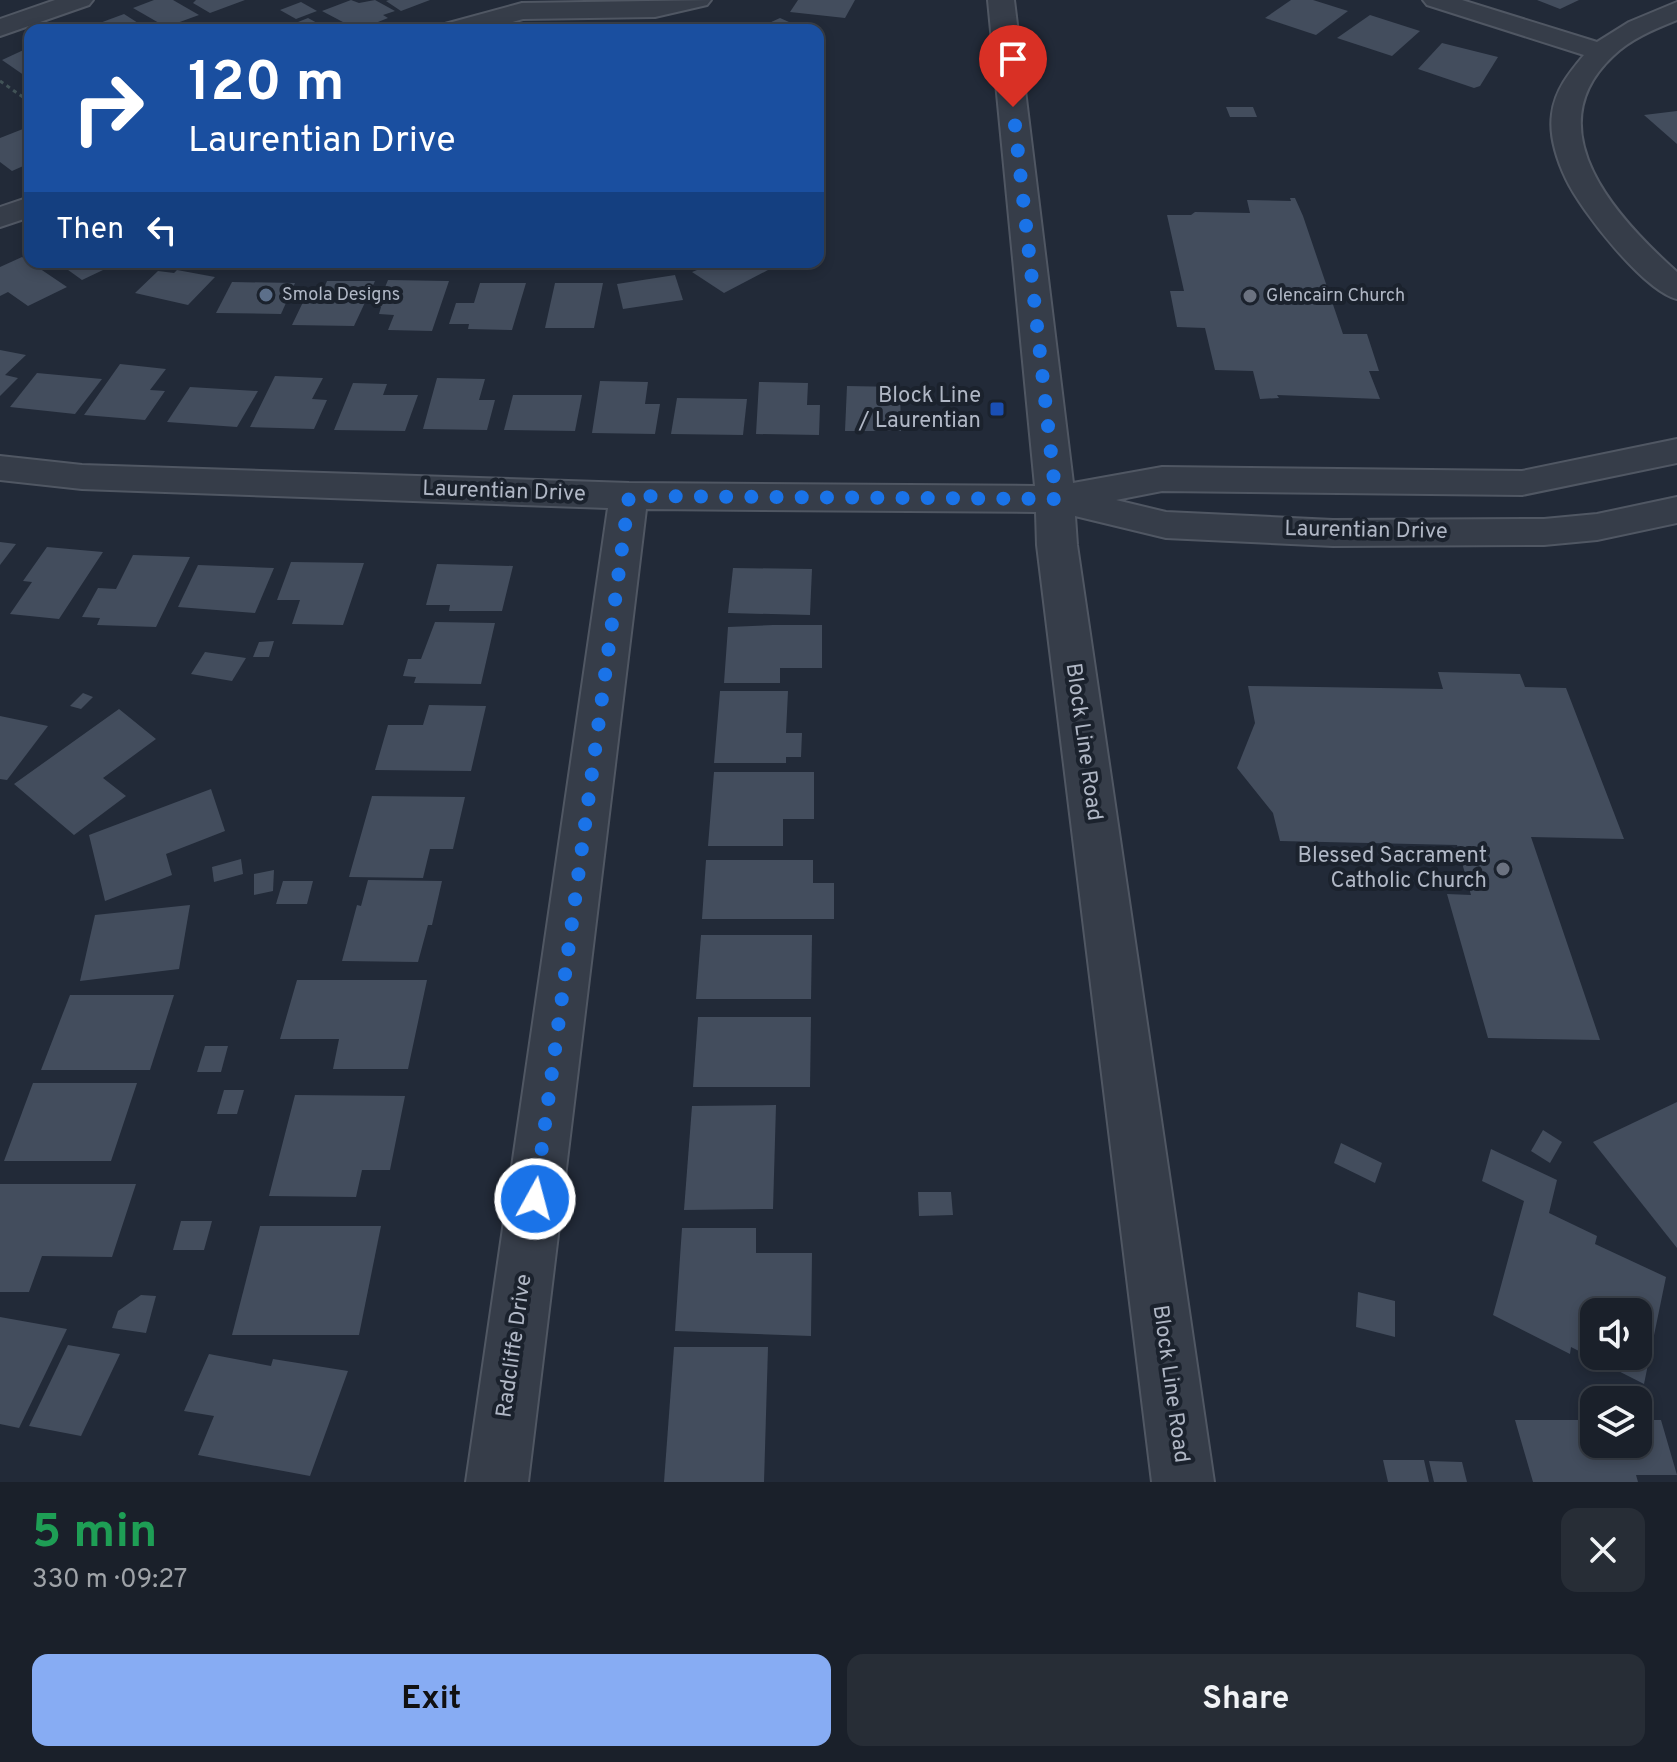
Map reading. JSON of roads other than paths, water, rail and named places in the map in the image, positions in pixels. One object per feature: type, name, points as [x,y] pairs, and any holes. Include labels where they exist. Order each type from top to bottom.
[{"type":"street","points":[[0,28],[80,0]]},
{"type":"street","points":[[475,24],[522,11],[655,9],[698,0]]},
{"type":"street","name":"Block Line Road","points":[[1001,0],[1056,499],[1057,545],[1183,1482]]},
{"type":"street","points":[[1436,0],[1601,52]]},
{"type":"street","points":[[1677,10],[1627,33],[1601,52],[1586,69],[1569,100],[1566,141],[1581,183],[1601,212],[1623,240],[1677,289]]},
{"type":"street","points":[[0,218],[24,208]]},
{"type":"street","name":"Laurentian Drive","points":[[0,468],[82,477],[629,496],[1056,499],[1162,479],[1522,483],[1677,451]]},
{"type":"street","points":[[1522,483],[1544,532]]},
{"type":"street","name":"Radcliffe Drive","points":[[497,1482],[629,496]]},
{"type":"street","name":"Laurentian Drive","points":[[1056,499],[1166,525],[1333,533],[1544,532],[1597,527],[1677,510]]},
{"type":"place","name":"Smola Designs","points":[[266,295]]},
{"type":"place","name":"Glencairn Church","points":[[1250,296]]},
{"type":"place","name":"Block Line / Laurentian","points":[[997,409]]},
{"type":"place","name":"Blessed Sacrament Catholic Church","points":[[1503,869]]}]
